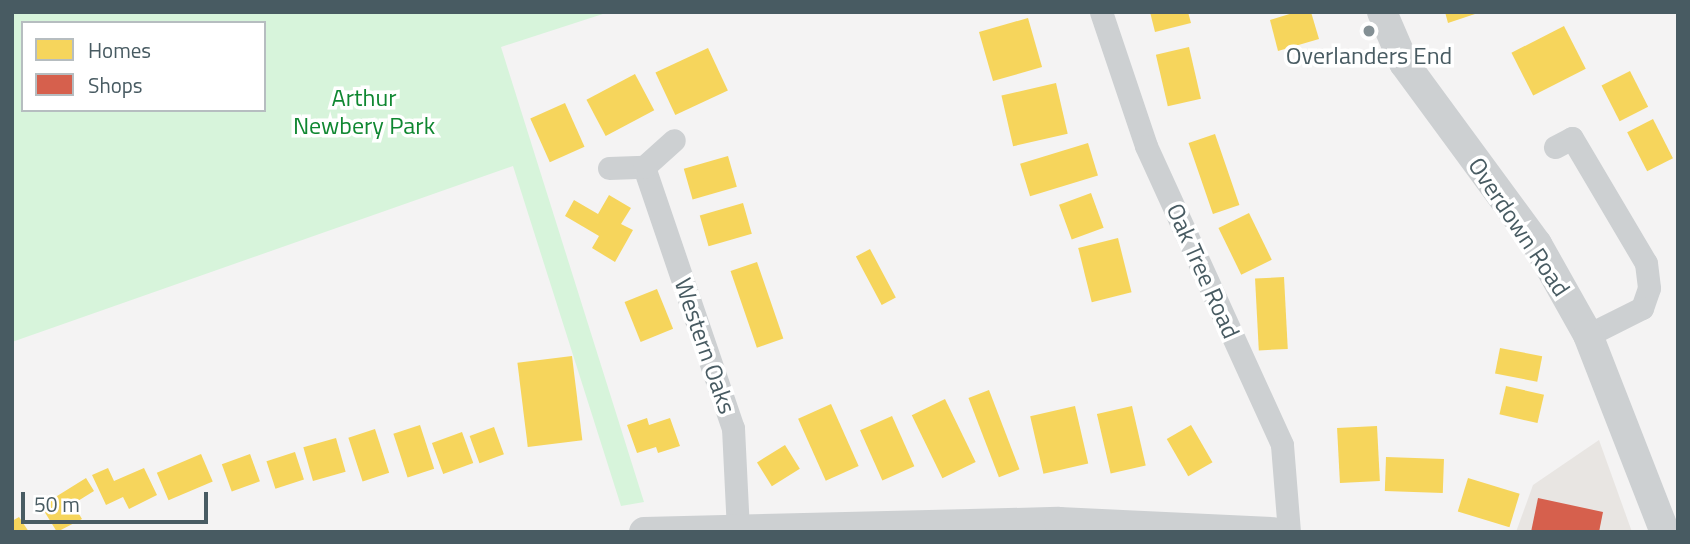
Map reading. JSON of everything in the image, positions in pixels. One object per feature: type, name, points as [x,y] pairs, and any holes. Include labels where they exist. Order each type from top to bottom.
[{"type":"street","name":"Oak Tree Road","points":[[1101,12],[1146,146],[1282,445],[1289,532]]},
{"type":"street","name":"Overdown Road","points":[[1382,12],[1405,62],[1537,244],[1588,335],[1664,532]]},
{"type":"street","points":[[1555,147],[1572,138],[1646,263],[1649,288],[1642,308],[1588,335]]},
{"type":"street","points":[[608,168],[644,167],[674,140]]},
{"type":"street","name":"Western Oaks","points":[[644,167],[733,428],[738,529]]},
{"type":"street","points":[[644,532],[1059,522],[1211,525],[1274,532]]},
{"type":"shaded area","points":[[1599,440],[1632,532],[1516,532],[1533,485]]},
{"type":"green space","name":"Arthur Newbery Park","points":[[12,12],[609,12],[501,47],[644,502],[621,506],[513,166],[12,342]]},
{"type":"building: Homes","points":[[1150,12],[1188,12],[1191,23],[1155,32]]},
{"type":"building: Homes","points":[[1296,12],[1311,12],[1319,39],[1278,51],[1270,20]]},
{"type":"building: Homes","points":[[1445,12],[1478,12],[1478,13],[1448,23]]},
{"type":"building: Homes","points":[[1028,18],[1042,67],[993,81],[979,32]]},
{"type":"building: Homes","points":[[1564,26],[1586,69],[1533,96],[1511,53]]},
{"type":"building: Homes","points":[[1189,47],[1201,99],[1168,106],[1156,55]]},
{"type":"building: Homes","points":[[708,48],[728,91],[675,115],[655,73]]},
{"type":"building: Homes","points":[[1630,71],[1648,107],[1620,121],[1601,86]]},
{"type":"building: Homes","points":[[635,74],[654,110],[606,136],[586,100]]},
{"type":"building: Homes","points":[[1056,83],[1068,134],[1013,146],[1001,96]]},
{"type":"building: Homes","points":[[565,103],[585,147],[550,162],[530,118]]},
{"type":"building: Homes","points":[[1653,119],[1673,158],[1647,171],[1627,132]]},
{"type":"building: Homes","points":[[1215,134],[1239,205],[1213,214],[1189,143]]},
{"type":"building: Homes","points":[[1088,143],[1098,176],[1030,196],[1020,164]]},
{"type":"building: Homes","points":[[728,156],[737,187],[693,199],[684,169]]},
{"type":"building: Homes","points":[[1091,193],[1104,228],[1072,239],[1059,205]]},
{"type":"building: Homes","points":[[609,195],[631,208],[621,224],[633,230],[615,262],[592,248],[599,236],[565,216],[574,200],[598,214]]},
{"type":"building: Homes","points":[[743,203],[752,234],[709,246],[700,215]]},
{"type":"building: Homes","points":[[1249,213],[1272,260],[1241,275],[1218,228]]},
{"type":"building: Homes","points":[[1118,238],[1132,292],[1092,302],[1078,248]]},
{"type":"building: Homes","points":[[870,249],[896,298],[882,305],[856,257]]},
{"type":"building: Homes","points":[[757,262],[783,339],[757,348],[731,271]]},
{"type":"building: Homes","points":[[1284,277],[1288,349],[1259,350],[1255,279]]},
{"type":"building: Homes","points":[[657,289],[673,329],[641,342],[625,302]]},
{"type":"building: Homes","points":[[1500,348],[1542,356],[1537,382],[1495,374]]},
{"type":"building: Homes","points":[[572,356],[582,440],[528,447],[517,363]]},
{"type":"building: Homes","points":[[1506,386],[1544,395],[1537,423],[1499,414]]},
{"type":"building: Homes","points":[[989,390],[1019,469],[999,477],[968,398]]},
{"type":"building: Homes","points":[[945,399],[976,462],[942,478],[912,415]]},
{"type":"building: Homes","points":[[831,404],[859,466],[826,481],[798,419]]},
{"type":"building: Homes","points":[[1075,406],[1088,463],[1043,474],[1030,416]]},
{"type":"building: Homes","points":[[1132,406],[1146,465],[1111,474],[1097,414]]},
{"type":"building: Homes","points":[[892,416],[914,466],[882,480],[860,430]]},
{"type":"building: Homes","points":[[647,418],[649,425],[670,418],[680,446],[658,453],[656,447],[637,453],[627,425]]},
{"type":"building: Homes","points":[[420,425],[434,469],[408,477],[393,434]]},
{"type":"building: Homes","points":[[1191,425],[1212,462],[1188,476],[1167,439]]},
{"type":"building: Homes","points":[[1377,426],[1380,481],[1340,483],[1337,428]]},
{"type":"building: Homes","points":[[494,427],[504,454],[479,463],[470,436]]},
{"type":"building: Homes","points":[[375,429],[389,473],[363,481],[348,438]]},
{"type":"building: Homes","points":[[462,432],[473,463],[443,474],[432,443]]},
{"type":"building: Homes","points":[[336,438],[346,472],[313,481],[303,447]]},
{"type":"building: Homes","points":[[785,445],[800,469],[772,486],[757,462]]},
{"type":"building: Homes","points":[[295,452],[304,480],[275,489],[266,461]]},
{"type":"building: Homes","points":[[201,454],[213,482],[169,500],[157,473]]},
{"type":"building: Homes","points":[[250,454],[260,481],[232,492],[222,464]]},
{"type":"building: Homes","points":[[1386,457],[1444,459],[1443,493],[1385,491]]},
{"type":"building: Homes","points":[[108,468],[114,481],[144,468],[157,495],[129,509],[123,497],[106,505],[92,475]]},
{"type":"building: Homes","points":[[86,478],[94,491],[73,504],[82,519],[57,532],[41,506]]},
{"type":"building: Homes","points":[[1468,478],[1520,494],[1509,527],[1458,511]]},
{"type":"building: Homes","points":[[19,517],[29,532],[12,532],[12,521]]},
{"type":"building: Shops","points":[[1538,498],[1603,512],[1599,532],[1531,532]]},
{"type":"place","name":"Overlanders End","points":[[1369,31]]}]
